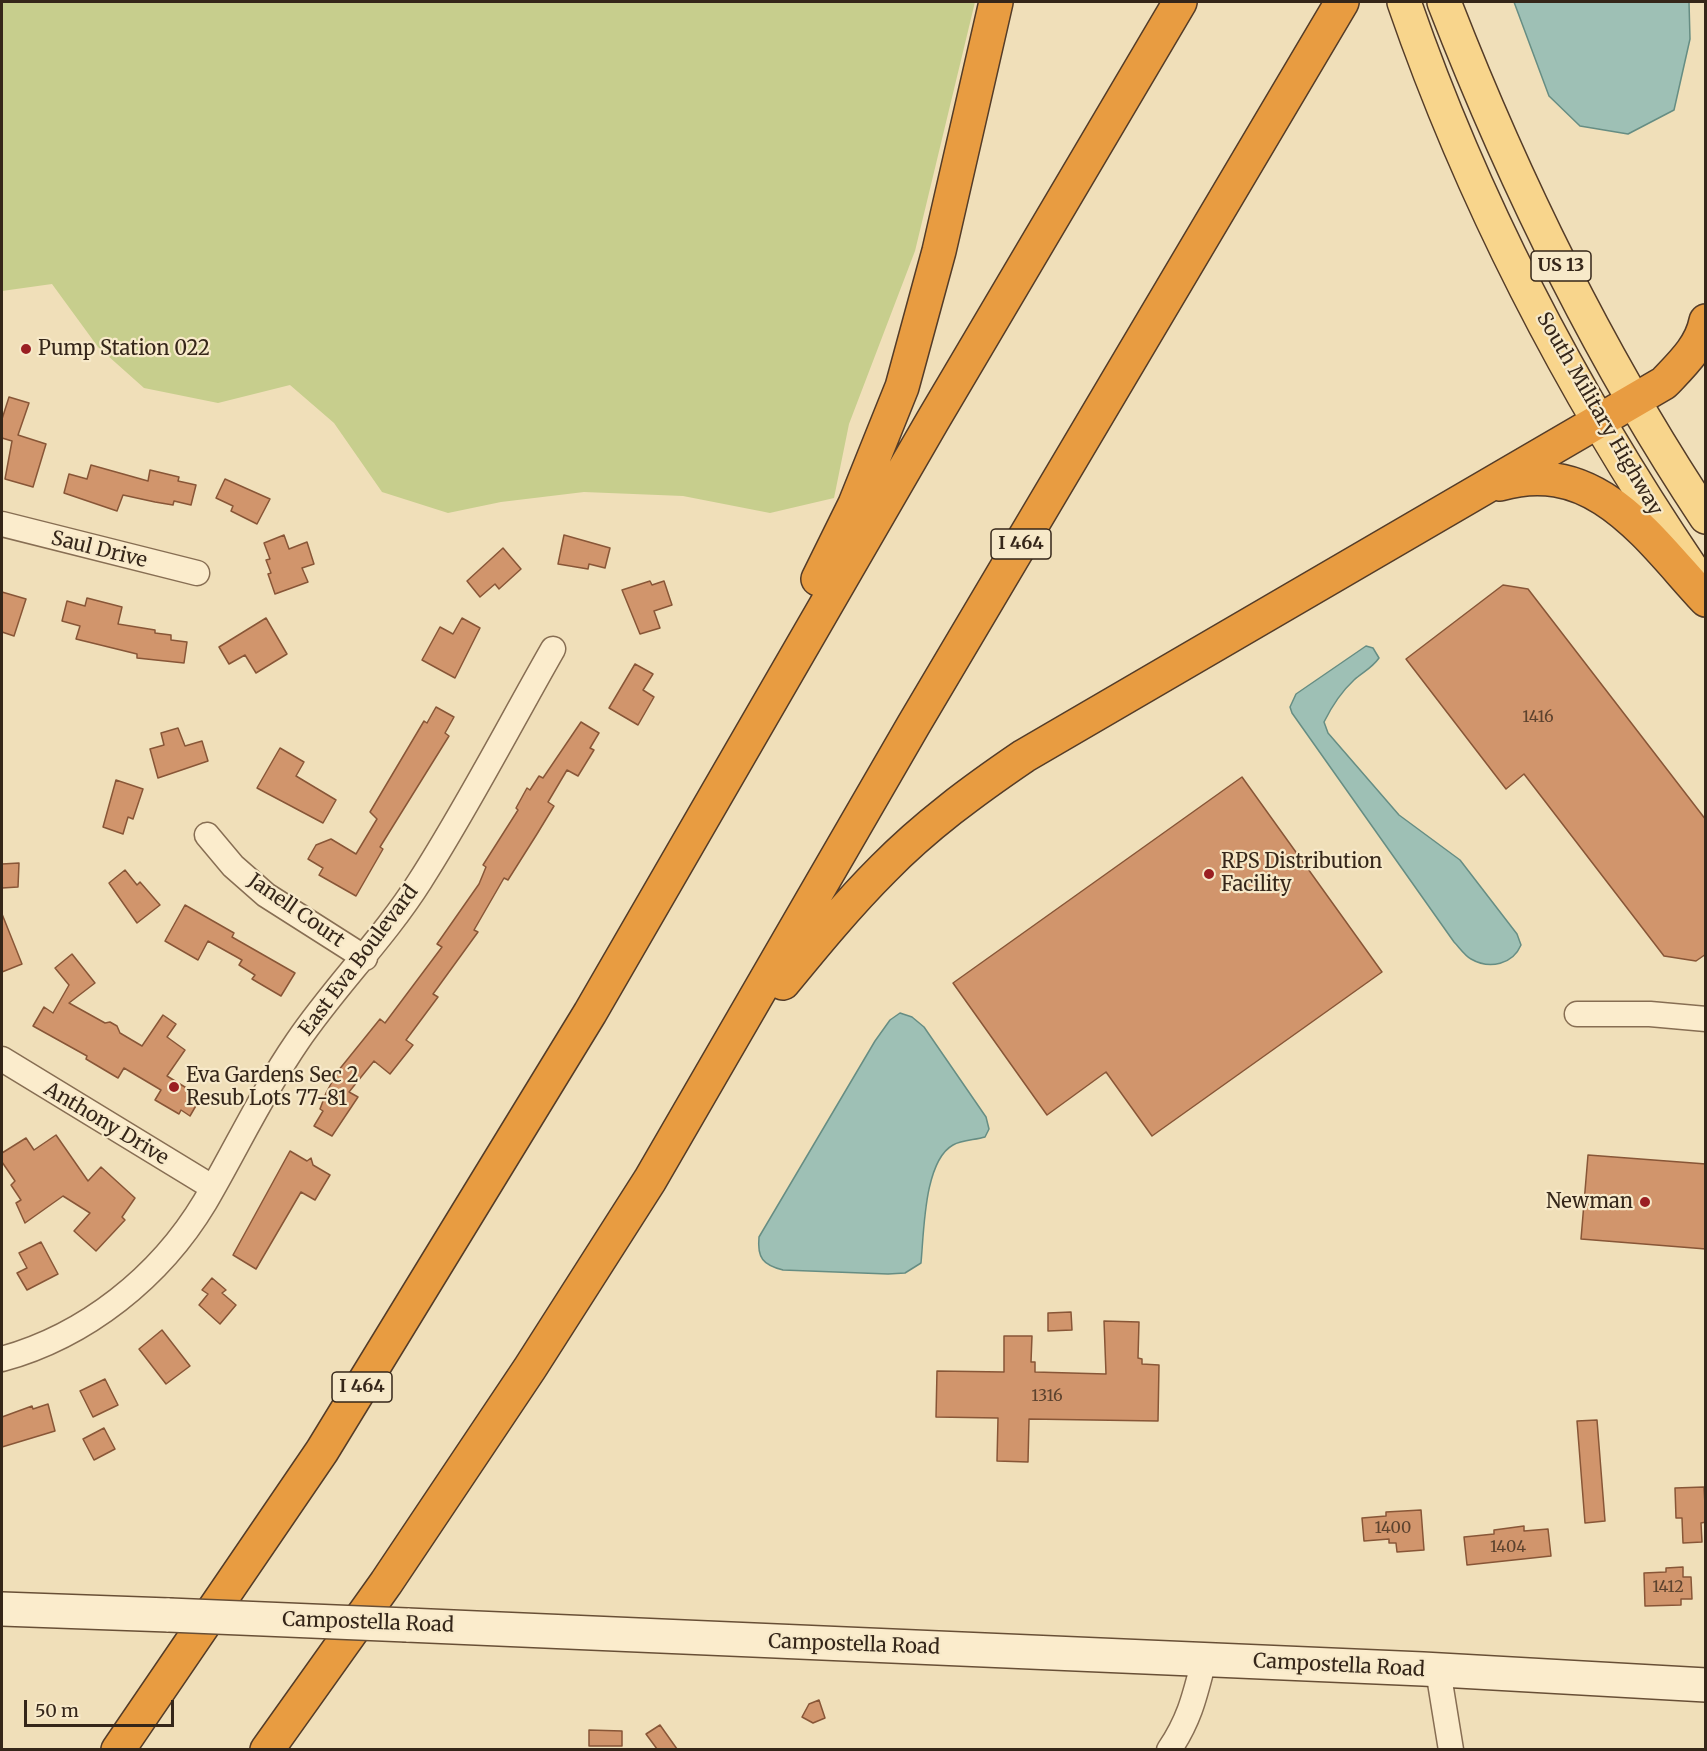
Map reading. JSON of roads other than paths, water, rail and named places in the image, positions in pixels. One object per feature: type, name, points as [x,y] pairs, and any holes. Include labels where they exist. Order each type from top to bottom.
[{"type":"highway","points":[[590,1014],[819,577],[855,504],[886,431],[918,335],[996,2]]},
{"type":"highway","name":"I 464","points":[[118,1749],[322,1451],[590,1014],[933,420],[1180,2]]},
{"type":"highway","name":"I 464","points":[[267,1749],[386,1583],[530,1368],[650,1180],[914,724],[1342,2]]},
{"type":"highway","points":[[724,1054],[834,922],[884,867],[976,789],[1024,756],[1664,383],[1686,361],[1700,340],[1706,321]]},
{"type":"highway","points":[[1481,489],[1510,481],[1539,479],[1569,483],[1609,500],[1625,513],[1706,600]]},
{"type":"main road","name":"South Military Highway","points":[[1404,2],[1427,68],[1476,184],[1544,319],[1599,421],[1662,524],[1706,589]]},
{"type":"main road","name":"South Military Highway","points":[[1444,2],[1521,185],[1614,369],[1706,517]]},
{"type":"main road","name":"Campostella Road","points":[[2,1609],[1438,1670],[1706,1685]]},
{"type":"street","name":"Saul Drive","points":[[2,524],[197,573]]},
{"type":"street","name":"East Eva Boulevard","points":[[2,1359],[36,1347],[81,1325],[114,1304],[152,1270],[178,1240],[212,1187],[281,1065],[320,1009],[365,958],[420,882],[553,649]]},
{"type":"street","name":"Janell Court","points":[[207,835],[233,866],[266,895],[365,958]]},
{"type":"street","points":[[1577,1014],[1706,1019]]},
{"type":"street","name":"Anthony Drive","points":[[2,1059],[212,1187]]},
{"type":"street","points":[[1169,1749],[1185,1725],[1193,1706],[1204,1660]]},
{"type":"street","points":[[1438,1670],[1451,1749]]},
{"type":"water","points":[[1514,2],[1689,2],[1690,39],[1674,110],[1628,134],[1580,126],[1549,96]]},
{"type":"water","points":[[1366,646],[1373,648],[1379,658],[1349,685],[1330,710],[1324,722],[1328,733],[1399,815],[1460,860],[1517,934],[1521,945],[1507,961],[1493,964],[1478,962],[1467,956],[1454,942],[1292,713],[1290,707],[1296,694]]},
{"type":"water","points":[[900,1013],[912,1017],[924,1027],[986,1117],[989,1129],[985,1137],[953,1145],[943,1153],[936,1166],[927,1198],[921,1263],[905,1273],[888,1274],[783,1270],[771,1266],[760,1255],[759,1237],[875,1041],[890,1020]]},
{"type":"place","name":"Pump Station 022","points":[[26,349]]},
{"type":"place","name":"RPS Distribution Facility","points":[[1209,874]]},
{"type":"place","name":"Eva Gardens Sec 2 Resub Lots 77-81","points":[[174,1087]]},
{"type":"place","name":"Newman","points":[[1645,1202]]}]
